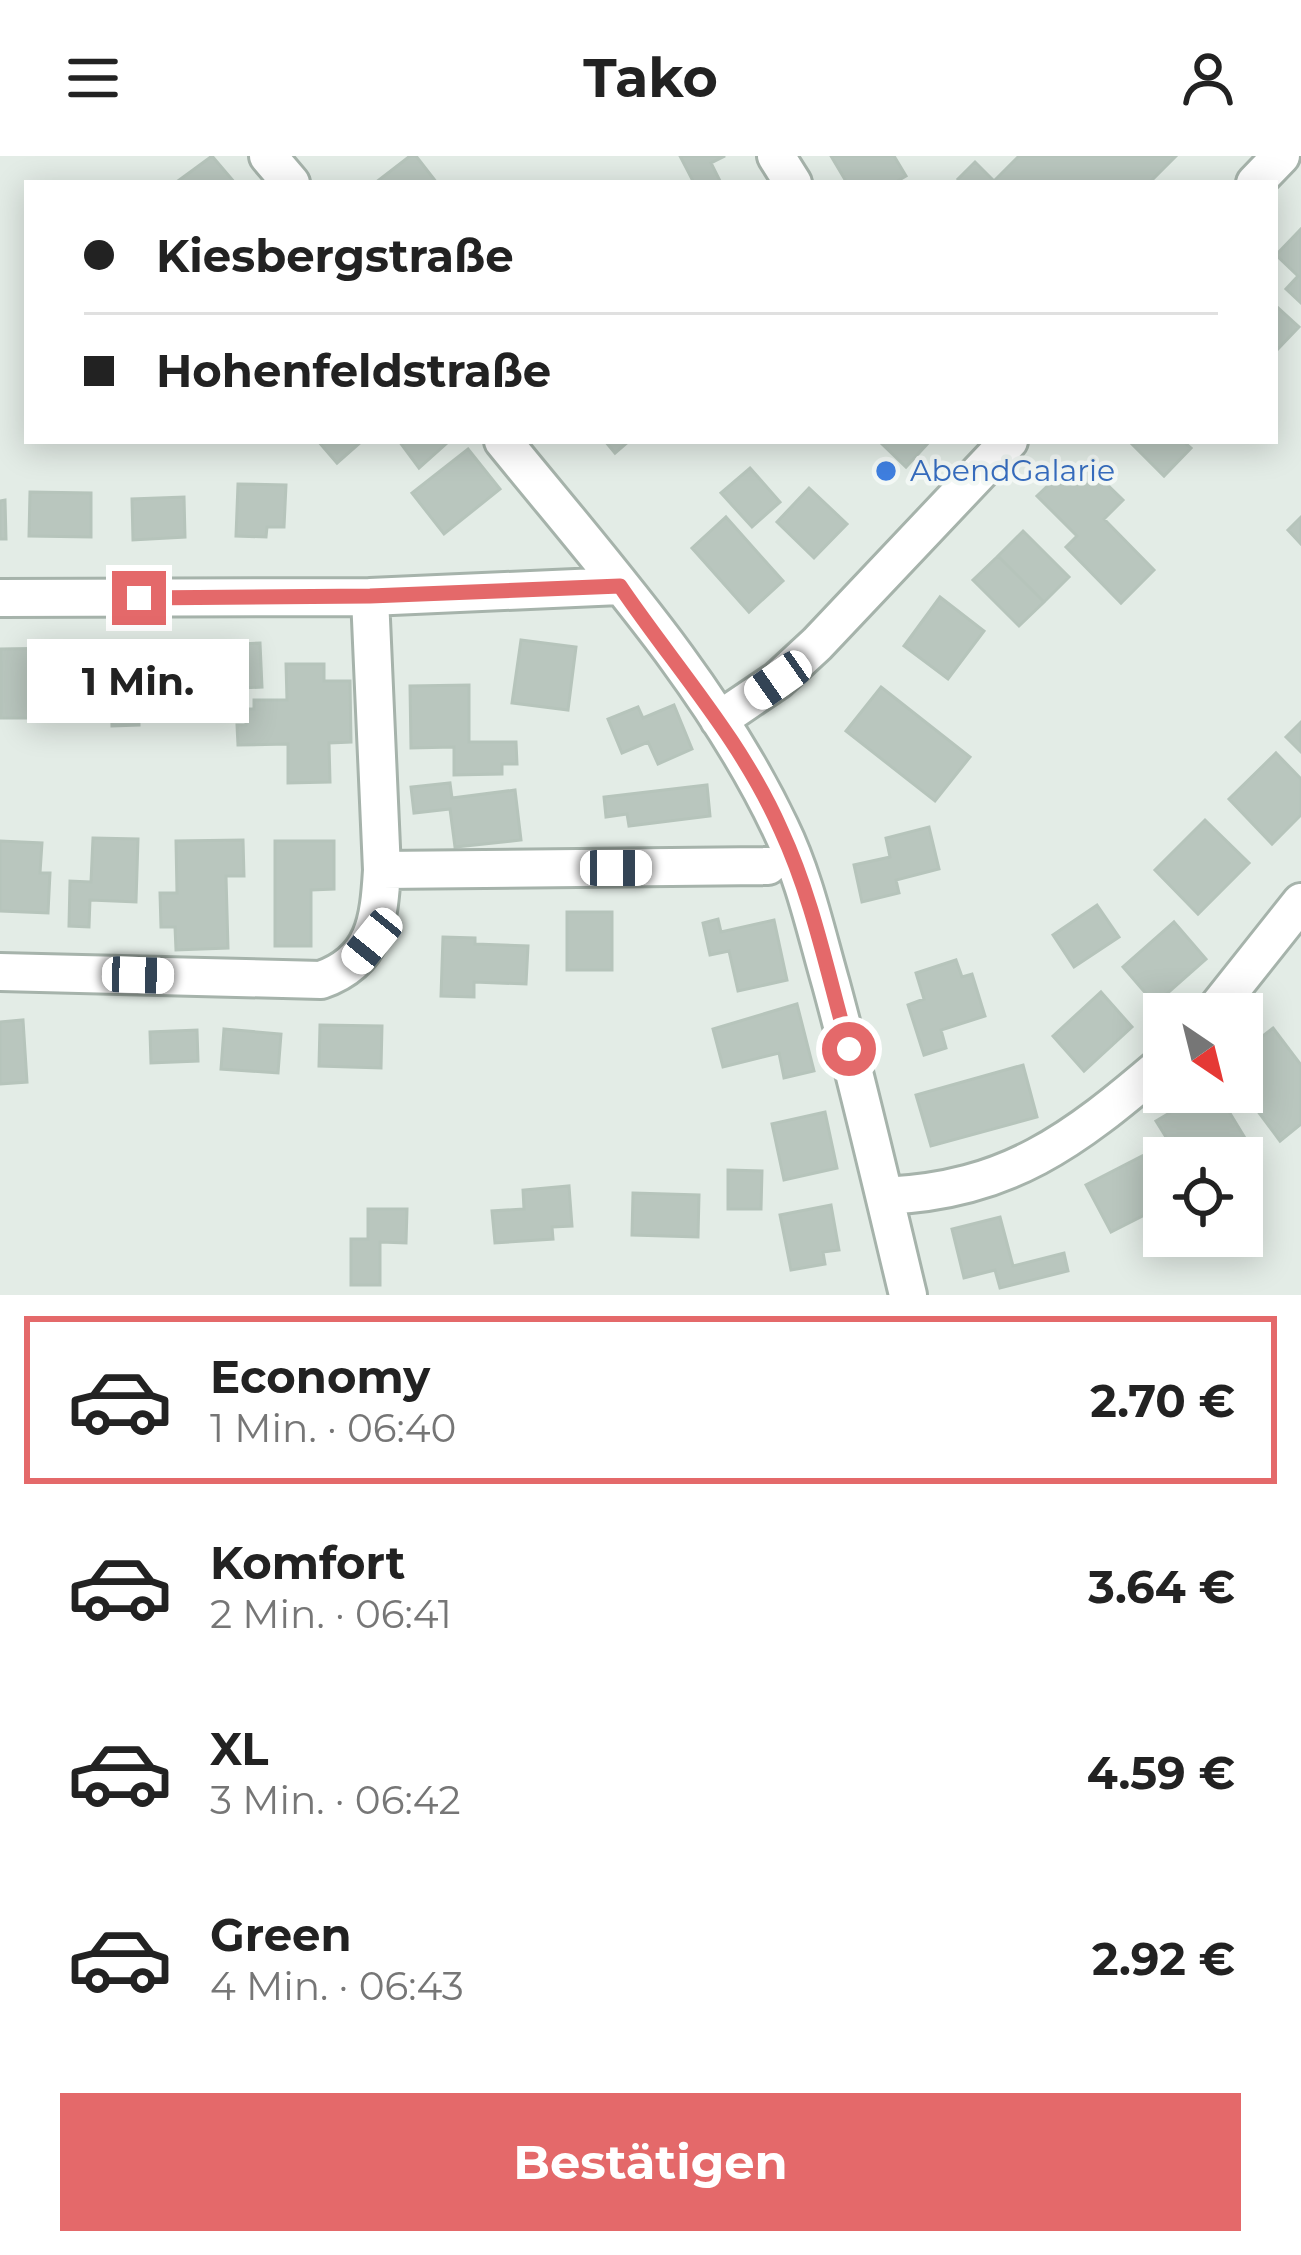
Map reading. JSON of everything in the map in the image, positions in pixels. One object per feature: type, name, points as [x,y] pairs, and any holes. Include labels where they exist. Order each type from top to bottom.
[{"type":"street","points":[[268,156],[288,180]]},
{"type":"street","points":[[1258,180],[1281,156]]},
{"type":"street","points":[[505,444],[620,586],[719,720],[781,828],[849,1049],[908,1295]]},
{"type":"street","points":[[719,720],[778,680],[817,644],[996,446]]},
{"type":"street","points":[[0,598],[370,596],[620,586]]},
{"type":"street","points":[[0,972],[321,980],[356,962],[372,941],[380,915],[382,870],[370,596]]},
{"type":"street","points":[[382,870],[769,866]]},
{"type":"street","points":[[1230,993],[1301,902]]},
{"type":"street","points":[[884,1196],[931,1194],[995,1177],[1093,1124],[1143,1081]]},
{"type":"building","points":[[212,156],[232,180],[179,180]]},
{"type":"building","points":[[416,156],[435,180],[379,180]]},
{"type":"building","points":[[680,156],[725,156],[711,163],[720,180],[692,180]]},
{"type":"building","points":[[831,156],[894,156],[906,176],[899,180],[845,180]]},
{"type":"building","points":[[1019,156],[1176,156],[1152,180],[995,180]]},
{"type":"building","points":[[975,162],[993,180],[958,179]]},
{"type":"building","points":[[1301,229],[1301,303],[1286,289],[1298,276],[1278,253]]},
{"type":"building","points":[[1278,308],[1299,327],[1278,349]]},
{"type":"building","points":[[321,444],[359,444],[337,463]]},
{"type":"building","points":[[401,444],[446,444],[419,468]]},
{"type":"building","points":[[882,444],[927,444],[906,467]]},
{"type":"building","points":[[1132,444],[1186,444],[1191,448],[1164,476]]},
{"type":"building","points":[[468,449],[500,489],[444,534],[412,493]]},
{"type":"building","points":[[1087,465],[1123,500],[1104,519],[1154,570],[1121,603],[1066,547],[1077,536],[1037,496],[1061,473],[1070,482]]},
{"type":"building","points":[[750,468],[780,502],[752,527],[721,493]]},
{"type":"building","points":[[238,484],[286,485],[284,527],[267,527],[266,537],[236,536]]},
{"type":"building","points":[[809,488],[847,524],[814,558],[777,522]]},
{"type":"building","points":[[30,492],[91,493],[91,537],[29,536]]},
{"type":"building","points":[[184,497],[185,537],[133,540],[132,499]]},
{"type":"building","points":[[5,500],[6,539],[0,539],[0,501]]},
{"type":"building","points":[[726,517],[783,581],[749,612],[692,548]]},
{"type":"building","points":[[1301,517],[1301,544],[1288,530]]},
{"type":"building","points":[[1023,531],[1069,577],[1044,602],[998,556]]},
{"type":"building","points":[[998,556],[1044,602],[1019,626],[973,580]]},
{"type":"building","points":[[940,597],[984,631],[948,679],[904,646]]},
{"type":"building","points":[[521,640],[576,647],[568,710],[512,703]]},
{"type":"building","points":[[260,643],[262,687],[200,690],[197,646]]},
{"type":"building","points":[[159,644],[160,687],[138,687],[139,725],[112,726],[111,687],[103,687],[101,645]]},
{"type":"building","points":[[62,648],[63,718],[1,718],[1,649]]},
{"type":"building","points":[[286,664],[324,664],[324,681],[350,681],[351,742],[329,743],[330,782],[288,783],[288,744],[238,745],[237,725],[246,725],[246,709],[254,709],[254,700],[287,700]]},
{"type":"building","points":[[469,685],[469,742],[516,742],[517,764],[502,764],[502,774],[454,775],[454,747],[411,748],[410,686]]},
{"type":"building","points":[[881,687],[970,757],[935,801],[846,731]]},
{"type":"building","points":[[674,705],[692,749],[658,764],[648,742],[622,753],[608,719],[638,707],[643,718]]},
{"type":"building","points":[[1301,722],[1301,752],[1286,737]]},
{"type":"building","points":[[1276,753],[1301,779],[1301,815],[1272,844],[1229,799]]},
{"type":"building","points":[[450,783],[452,798],[515,790],[521,840],[455,847],[450,809],[414,813],[411,787]]},
{"type":"building","points":[[707,785],[710,816],[629,826],[627,814],[606,817],[604,797]]},
{"type":"building","points":[[1205,820],[1249,863],[1198,914],[1155,870]]},
{"type":"building","points":[[929,827],[939,869],[896,880],[899,893],[862,902],[854,865],[890,857],[886,838]]},
{"type":"building","points":[[93,838],[138,839],[136,902],[90,900],[89,927],[69,926],[70,881],[91,882]]},
{"type":"building","points":[[243,840],[244,876],[226,876],[228,948],[176,950],[175,927],[161,927],[160,893],[177,893],[176,841]]},
{"type":"building","points":[[0,841],[42,843],[40,873],[50,873],[48,913],[0,911]]},
{"type":"building","points":[[275,841],[334,841],[334,889],[311,890],[311,946],[275,946]]},
{"type":"building","points":[[1097,905],[1119,937],[1074,967],[1053,935]]},
{"type":"building","points":[[567,912],[612,912],[612,970],[567,970]]},
{"type":"building","points":[[718,919],[721,932],[774,920],[787,980],[738,991],[729,951],[710,955],[703,923]]},
{"type":"building","points":[[1174,922],[1206,959],[1167,993],[1145,993],[1123,967]]},
{"type":"building","points":[[443,937],[528,946],[526,984],[474,982],[474,997],[441,996]]},
{"type":"building","points":[[956,960],[962,977],[972,974],[985,1016],[941,1030],[946,1048],[924,1055],[908,1005],[924,999],[916,973]]},
{"type":"building","points":[[1101,992],[1132,1027],[1084,1071],[1053,1036]]},
{"type":"building","points":[[797,1004],[814,1071],[784,1078],[779,1053],[723,1067],[713,1029]]},
{"type":"building","points":[[23,1020],[27,1082],[0,1084],[0,1022]]},
{"type":"building","points":[[320,1025],[382,1026],[381,1068],[319,1066]]},
{"type":"building","points":[[1273,1028],[1301,1065],[1301,1124],[1280,1141],[1259,1113],[1263,1113],[1263,1036]]},
{"type":"building","points":[[224,1029],[281,1034],[278,1073],[221,1069]]},
{"type":"building","points":[[197,1030],[198,1061],[151,1063],[150,1032]]},
{"type":"building","points":[[1023,1065],[1037,1117],[931,1146],[916,1095]]},
{"type":"building","points":[[825,1112],[837,1168],[784,1180],[772,1124]]},
{"type":"building","points":[[1170,1113],[1230,1113],[1244,1137],[1166,1137],[1156,1121]]},
{"type":"building","points":[[1142,1156],[1143,1216],[1111,1232],[1086,1185]]},
{"type":"building","points":[[728,1170],[762,1171],[761,1209],[728,1209]]},
{"type":"building","points":[[569,1186],[572,1226],[552,1227],[553,1239],[495,1243],[492,1211],[524,1209],[523,1190]]},
{"type":"building","points":[[633,1193],[699,1195],[698,1237],[632,1235]]},
{"type":"building","points":[[831,1205],[839,1250],[823,1252],[825,1264],[791,1270],[780,1215]]},
{"type":"building","points":[[368,1209],[407,1209],[406,1243],[380,1242],[380,1285],[351,1285],[351,1239],[368,1239]]},
{"type":"building","points":[[1000,1217],[1013,1266],[1064,1253],[1068,1271],[1000,1288],[995,1270],[964,1278],[952,1229]]},
{"type":"place","name":"AbendGalarie","points":[[886,471]]},
{"type":"route","points":[[139,598],[370,596],[620,586],[694,682],[781,828],[849,1049]]}]
